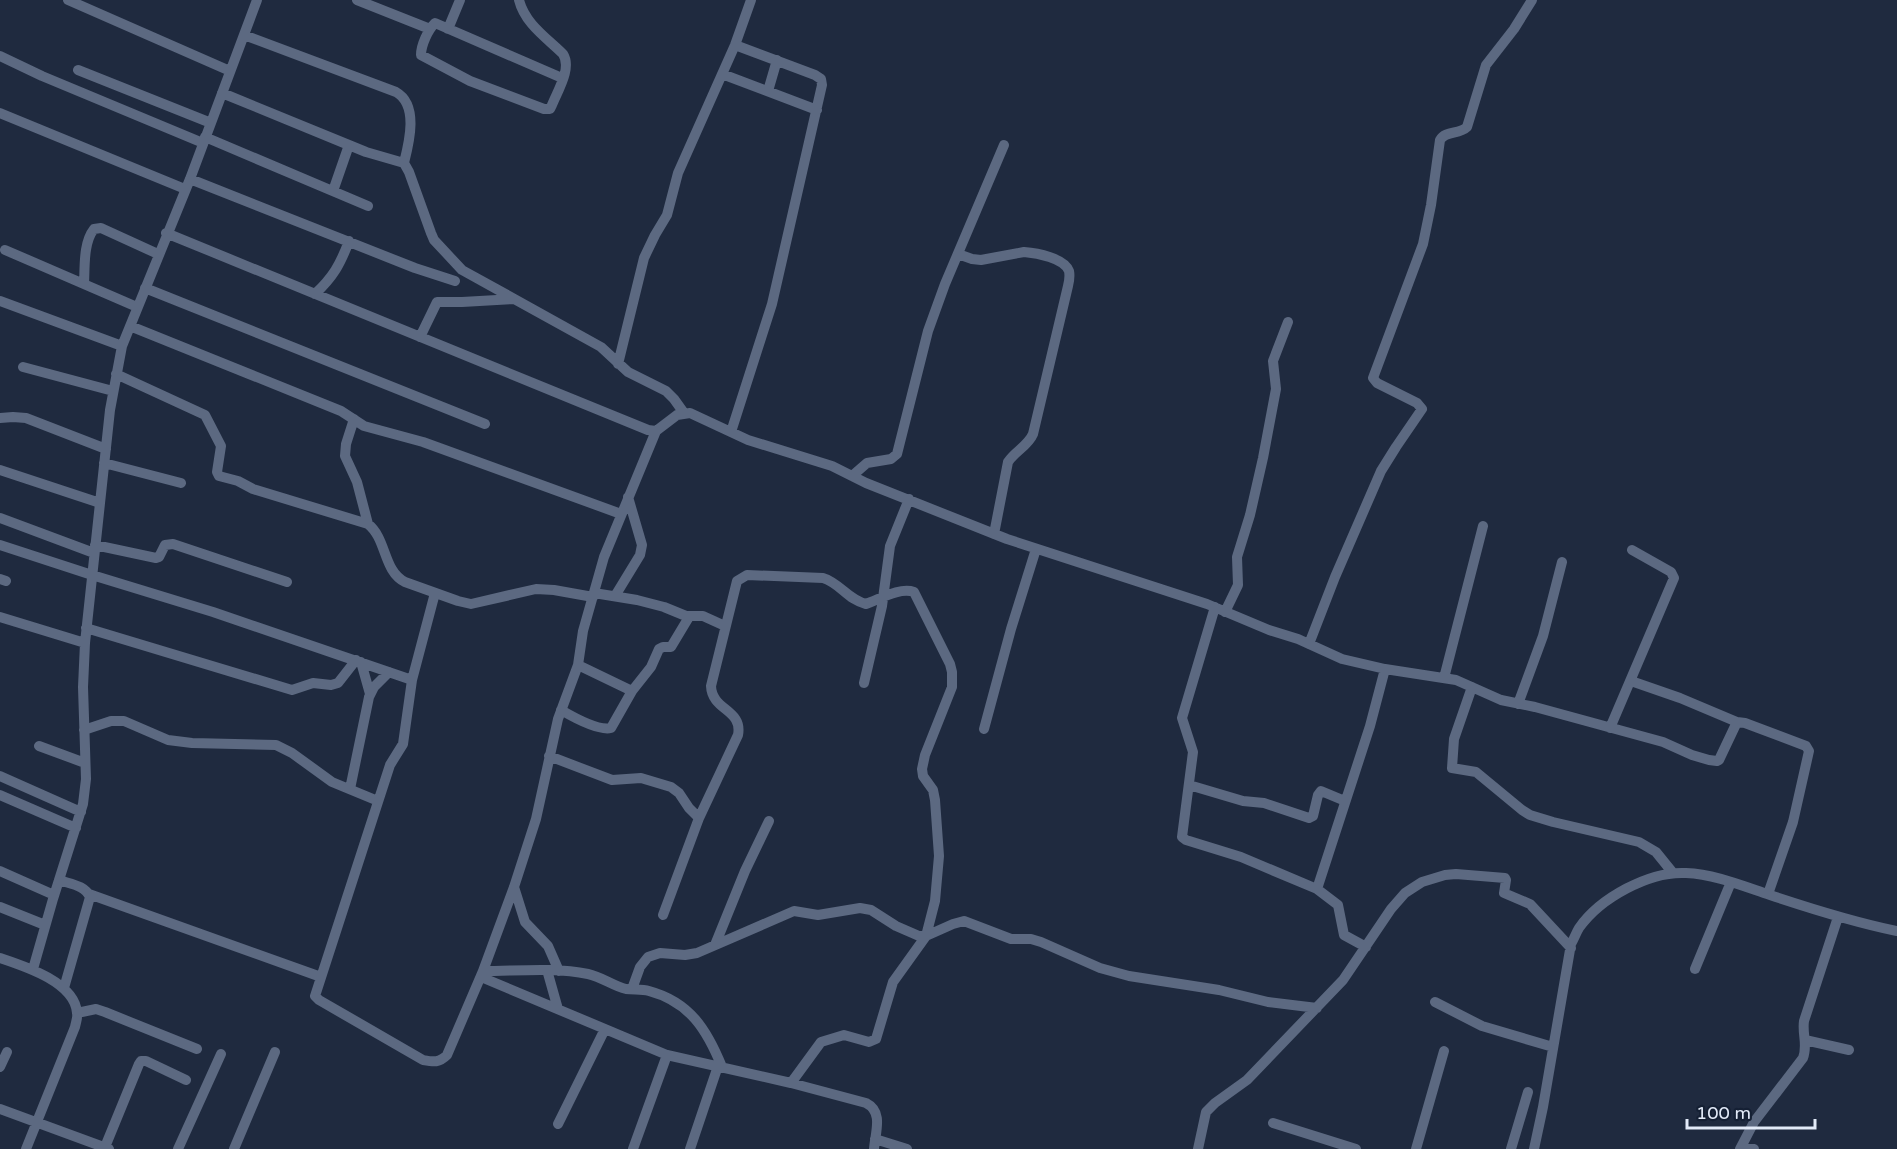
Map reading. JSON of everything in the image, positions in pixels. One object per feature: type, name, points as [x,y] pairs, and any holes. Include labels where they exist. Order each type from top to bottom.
[{"type":"street","points":[[68,0],[230,71]]},
{"type":"street","points":[[33,969],[81,812],[86,779],[82,687],[86,628],[113,392],[122,346],[211,123],[257,0]]},
{"type":"street","points":[[357,0],[430,29]]},
{"type":"street","points":[[448,29],[460,0]]},
{"type":"street","points":[[519,0],[529,21],[566,58],[567,64],[562,78],[552,105],[548,109],[470,81],[421,55],[420,51],[435,23],[562,78]]},
{"type":"street","points":[[618,364],[644,258],[667,215],[678,174],[735,45],[751,0]]},
{"type":"street","points":[[1309,644],[1381,471],[1422,409],[1418,403],[1377,383],[1373,378],[1423,244],[1440,140],[1446,134],[1462,130],[1467,126],[1486,64],[1514,29],[1532,0]]},
{"type":"street","points":[[244,35],[400,94],[407,103],[411,127],[404,163],[431,233],[455,263],[473,277],[601,347],[628,372],[666,391],[684,413],[769,448],[832,466],[994,534],[1220,609],[1342,659],[1385,669],[1444,678],[1501,700],[1663,742],[1692,755],[1717,761],[1737,722]]},
{"type":"street","points":[[731,432],[772,304],[822,85],[821,79],[735,45]]},
{"type":"street","points":[[0,56],[42,76],[368,206]]},
{"type":"street","points":[[768,91],[777,60]]},
{"type":"street","points":[[78,70],[211,123]]},
{"type":"street","points":[[722,74],[817,111]]},
{"type":"street","points":[[222,93],[374,155],[404,163]]},
{"type":"street","points":[[0,113],[187,184],[455,281]]},
{"type":"street","points":[[333,191],[349,145]]},
{"type":"street","points":[[852,476],[867,463],[891,459],[897,454],[928,330],[1004,146]]},
{"type":"street","points":[[84,284],[86,254],[90,234],[94,229],[101,228],[158,254]]},
{"type":"street","points":[[166,233],[648,430],[656,431]]},
{"type":"street","points":[[315,294],[333,276],[349,241]]},
{"type":"street","points":[[5,250],[137,307]]},
{"type":"street","points":[[958,254],[976,260],[1024,252],[1032,253],[1061,262],[1070,274],[1033,434],[1030,441],[1015,452],[1008,462],[994,534]]},
{"type":"street","points":[[455,263],[456,303]]},
{"type":"street","points":[[145,288],[485,424]]},
{"type":"street","points":[[420,337],[439,301],[456,303],[514,299]]},
{"type":"street","points":[[0,301],[122,346]]},
{"type":"street","points":[[1288,322],[1273,361],[1276,389],[1250,515],[1237,557],[1238,585],[1220,609],[1182,718],[1193,752],[1182,831],[1183,839],[1241,857],[1317,889],[1340,907],[1344,935],[1366,947]]},
{"type":"street","points":[[130,326],[341,411],[364,426],[423,442],[621,514]]},
{"type":"street","points":[[23,367],[113,392]]},
{"type":"street","points":[[116,374],[205,415],[221,446],[217,472],[219,476],[238,481],[253,489],[368,524],[375,531],[396,576],[405,582],[458,601],[471,603],[536,589],[615,596],[651,603],[689,617],[703,616],[725,626]]},
{"type":"street","points":[[435,593],[412,680],[403,744],[390,765],[315,996],[423,1060],[435,1062],[447,1055],[482,974],[514,887],[536,819],[549,756],[561,710],[578,665],[583,631],[604,558],[656,431],[684,413]]},
{"type":"street","points":[[0,418],[26,418],[106,449]]},
{"type":"street","points":[[354,419],[346,444],[345,456],[357,482],[368,524]]},
{"type":"street","points":[[104,463],[181,483]]},
{"type":"street","points":[[0,470],[100,503]]},
{"type":"street","points":[[615,596],[640,555],[642,545],[628,496]]},
{"type":"street","points":[[864,683],[879,620],[890,546],[909,500]]},
{"type":"street","points":[[0,518],[95,549],[156,558],[165,545],[173,544],[287,582]]},
{"type":"street","points":[[1444,678],[1484,526]]},
{"type":"street","points":[[0,545],[213,612],[412,680]]},
{"type":"street","points":[[984,729],[1011,629],[1036,549]]},
{"type":"street","points":[[1610,728],[1674,578],[1671,572],[1632,550]]},
{"type":"street","points":[[1518,704],[1543,636],[1562,562]]},
{"type":"street","points":[[663,915],[699,818],[738,735],[737,720],[718,703],[711,692],[712,679],[738,581],[747,575],[823,578],[833,582],[855,601],[866,604],[907,591],[914,592],[952,672],[949,696],[925,755],[922,769],[923,776],[934,794],[939,856],[935,901],[926,936],[893,982],[876,1039],[869,1042],[844,1035],[821,1042],[791,1083]]},
{"type":"street","points":[[0,617],[85,644]]},
{"type":"street","points":[[561,710],[583,721],[609,729],[651,667],[659,649],[671,647],[689,617]]},
{"type":"street","points":[[86,628],[292,690],[313,683],[331,685],[338,683],[358,661]]},
{"type":"street","points":[[358,661],[370,694]]},
{"type":"street","points":[[578,665],[633,691]]},
{"type":"street","points":[[1317,889],[1370,726],[1385,669]]},
{"type":"street","points":[[350,789],[370,694],[389,672]]},
{"type":"street","points":[[1631,681],[1809,748],[1793,822],[1768,894]]},
{"type":"street","points":[[1472,687],[1454,739],[1452,768],[1476,772],[1530,815],[1640,842],[1656,852],[1673,873]]},
{"type":"street","points":[[84,730],[111,722],[124,721],[168,740],[192,743],[276,745],[292,753],[323,777],[378,801]]},
{"type":"street","points":[[39,746],[85,763]]},
{"type":"street","points":[[549,756],[612,780],[641,778],[675,789],[699,818]]},
{"type":"street","points":[[0,776],[81,812]]},
{"type":"street","points":[[1189,785],[1243,801],[1260,802],[1309,818],[1313,816],[1321,791],[1345,801]]},
{"type":"street","points":[[0,795],[76,828]]},
{"type":"street","points":[[715,945],[748,864],[769,821]]},
{"type":"street","points":[[0,871],[54,895]]},
{"type":"street","points":[[1533,1149],[1570,948],[1578,929],[1587,919],[1628,888],[1651,878],[1673,873],[1687,873],[1731,882],[1838,917],[1897,931]]},
{"type":"street","points":[[1198,1149],[1206,1112],[1246,1080],[1343,980],[1398,900],[1412,887],[1435,877],[1456,874],[1505,878],[1504,893],[1530,904],[1570,948]]},
{"type":"street","points":[[59,880],[82,888],[89,894],[321,977]]},
{"type":"street","points":[[1695,969],[1731,882]]},
{"type":"street","points":[[514,887],[525,922],[548,946],[560,971]]},
{"type":"street","points":[[64,988],[89,894]]},
{"type":"street","points":[[0,907],[45,925]]},
{"type":"street","points":[[632,989],[640,967],[648,957],[660,954],[691,954],[790,912],[818,915],[856,908],[871,910],[914,935],[926,936],[964,921],[1011,939],[1031,939],[1041,942],[1115,973],[1150,981],[1220,990],[1268,1002],[1317,1008]]},
{"type":"street","points":[[1754,1149],[1741,1148],[1759,1116],[1803,1058],[1806,1050],[1804,1021],[1838,917]]},
{"type":"street","points":[[0,958],[33,969],[64,988],[73,999],[77,1013],[75,1027],[26,1149]]},
{"type":"street","points":[[482,974],[547,970],[592,975],[621,987],[654,993],[687,1010],[705,1032],[720,1066],[690,1149]]},
{"type":"street","points":[[547,970],[558,1009]]},
{"type":"street","points":[[482,974],[667,1055],[791,1083],[872,1106],[877,1113],[874,1144],[906,1149]]},
{"type":"street","points":[[1434,1002],[1482,1026],[1553,1047]]},
{"type":"street","points":[[77,1013],[96,1009],[197,1049]]},
{"type":"street","points":[[558,1124],[605,1029]]},
{"type":"street","points":[[1805,1040],[1848,1050]]},
{"type":"street","points":[[1417,1149],[1444,1051]]},
{"type":"street","points":[[234,1149],[274,1052]]},
{"type":"street","points":[[0,1067],[7,1053]]},
{"type":"street","points":[[178,1149],[221,1054]]},
{"type":"street","points":[[633,1149],[667,1055]]},
{"type":"street","points":[[0,1109],[107,1148],[141,1061],[146,1061],[186,1080]]},
{"type":"street","points":[[1511,1149],[1527,1092]]},
{"type":"street","points":[[1273,1123],[1326,1145],[1353,1148]]}]
